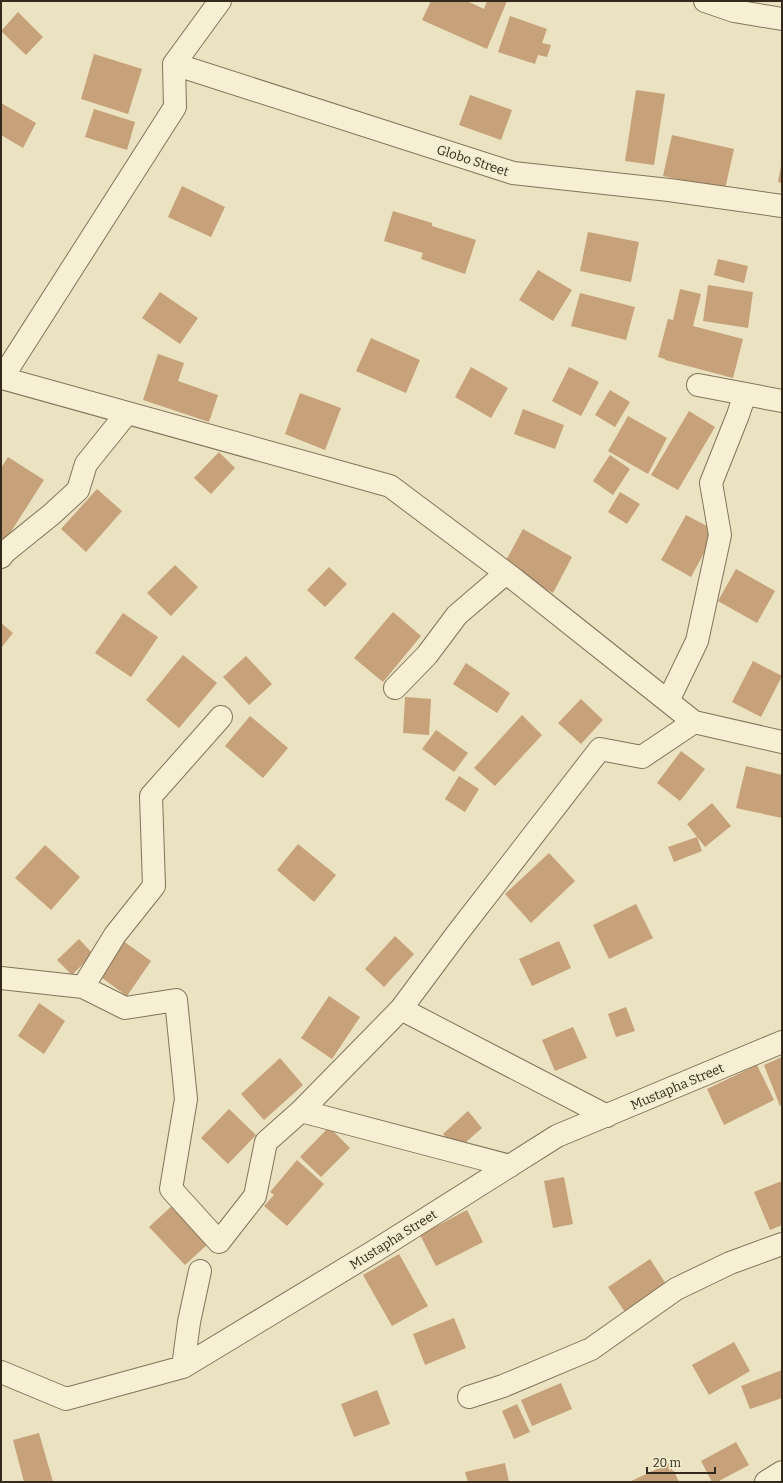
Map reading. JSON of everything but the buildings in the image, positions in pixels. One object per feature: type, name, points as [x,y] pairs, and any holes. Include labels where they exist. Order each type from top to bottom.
[{"type":"street","points":[[220,1],[174,64],[175,107],[2,377],[390,486],[506,573],[694,722],[782,742]]},
{"type":"street","points":[[705,1],[734,11],[782,19]]},
{"type":"street","name":"Globo Street","points":[[174,64],[513,173],[669,190],[782,206]]},
{"type":"street","points":[[698,385],[782,401]]},
{"type":"street","points":[[668,701],[697,641],[720,535],[711,483],[738,415],[744,394]]},
{"type":"street","points":[[1,557],[78,490],[86,464],[127,413]]},
{"type":"street","points":[[395,688],[427,655],[457,615],[506,573]]},
{"type":"street","points":[[83,987],[115,935],[154,886],[151,796],[221,717]]},
{"type":"street","points":[[1,978],[83,987],[125,1008],[176,1000],[186,1099],[171,1189],[219,1242],[255,1196],[266,1142],[301,1112],[401,1009],[456,935],[600,749],[642,756],[694,722]]},
{"type":"street","points":[[401,1009],[607,1116]]},
{"type":"street","name":"Mustapha Street","points":[[1,1372],[66,1399],[183,1367],[378,1249],[557,1136],[782,1042]]},
{"type":"street","points":[[301,1112],[510,1166]]},
{"type":"street","points":[[469,1397],[503,1386],[591,1349],[676,1289],[730,1263],[782,1244]]},
{"type":"street","points":[[183,1367],[189,1322],[200,1271]]},
{"type":"street","points":[[766,1482],[782,1472]]}]
